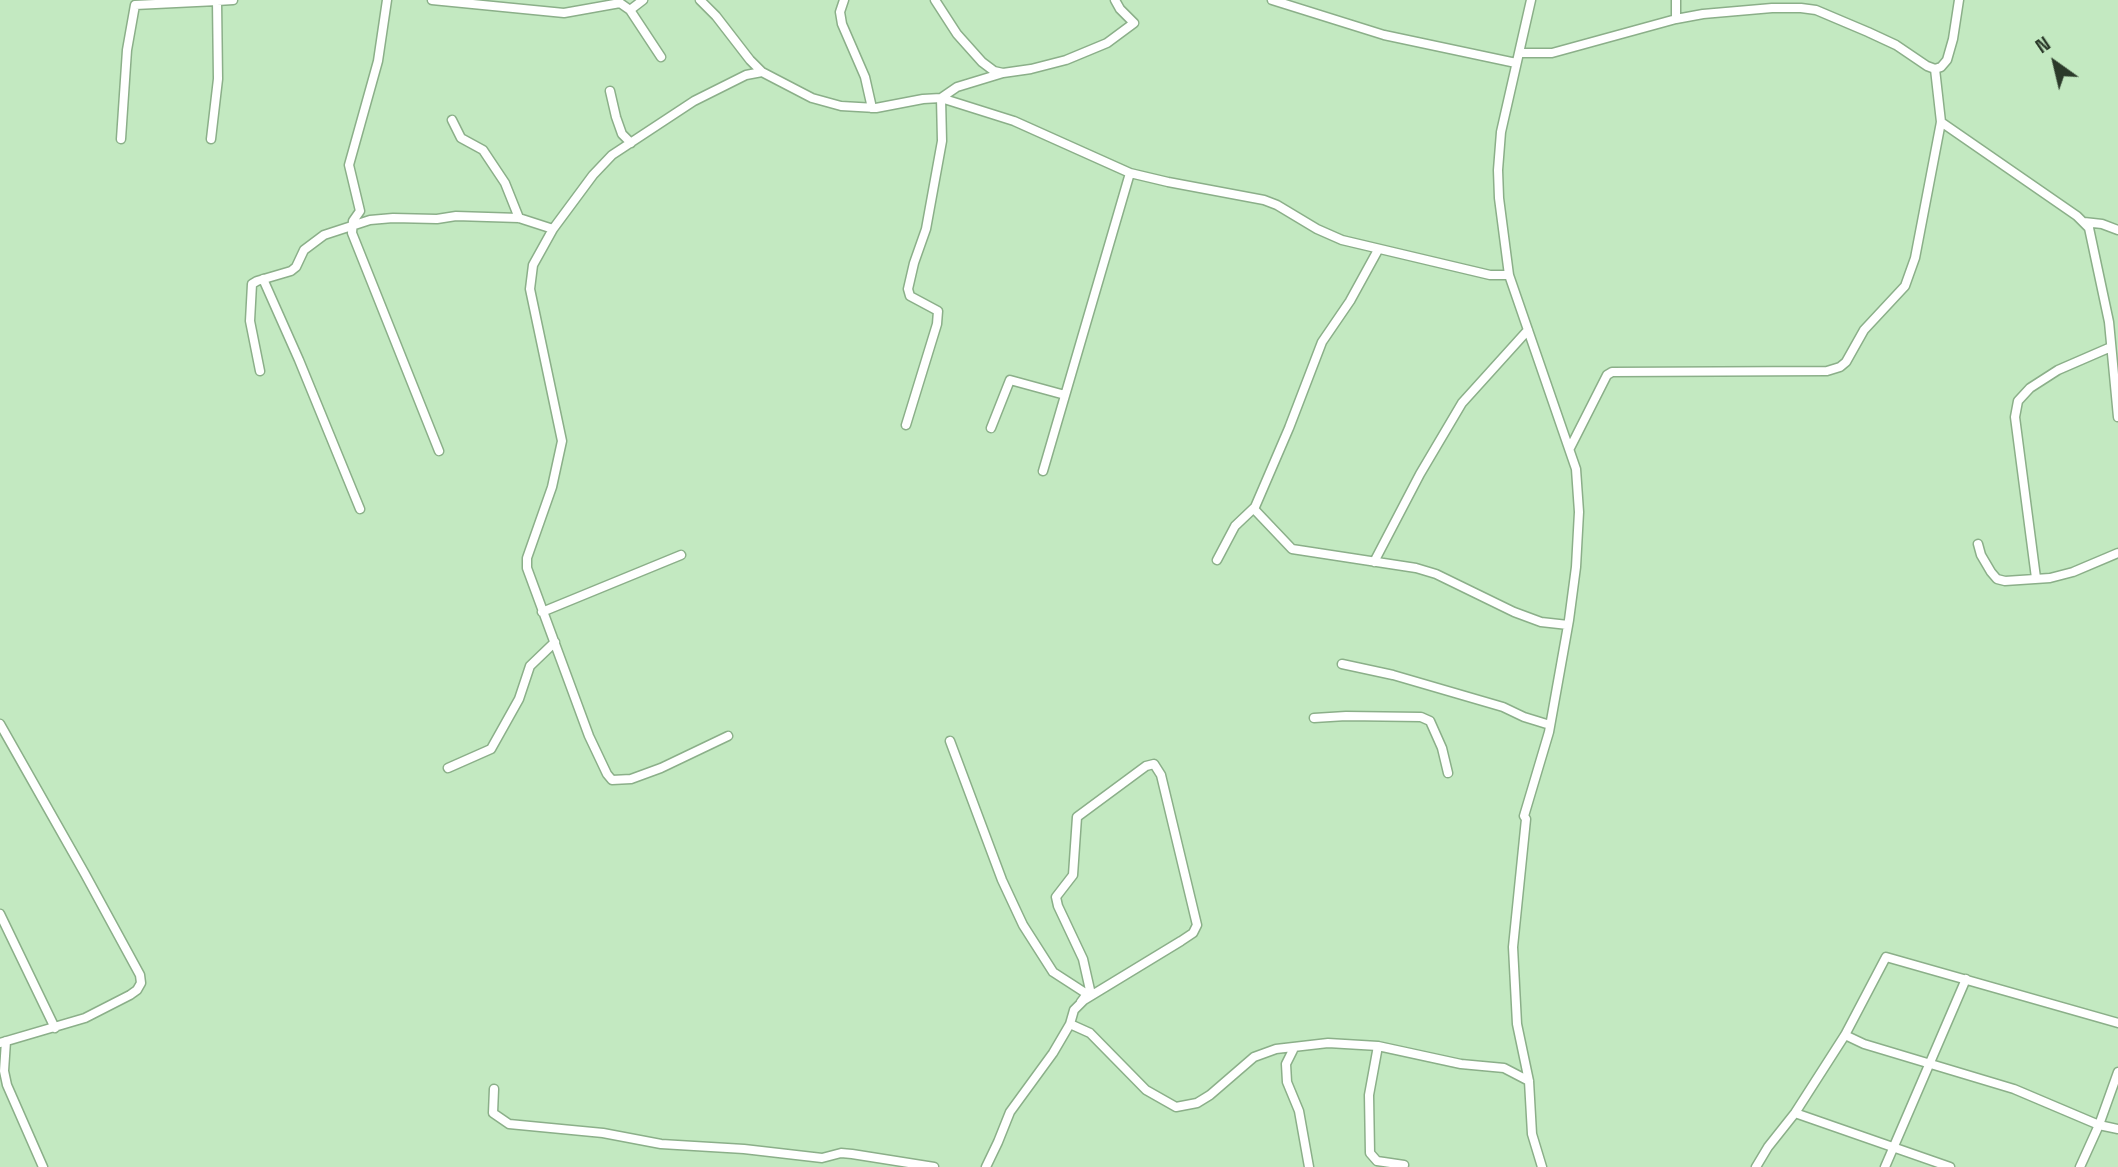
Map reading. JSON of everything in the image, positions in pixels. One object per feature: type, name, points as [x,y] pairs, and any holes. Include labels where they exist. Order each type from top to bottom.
[{"type":"street","points":[[121,139],[127,50],[135,5],[233,0]]},
{"type":"street","points":[[387,0],[378,61],[349,164],[360,211],[352,225],[352,233],[439,452]]},
{"type":"street","points":[[432,0],[564,13],[620,3],[630,10],[661,57]]},
{"type":"street","points":[[630,10],[643,0]]},
{"type":"street","points":[[700,0],[762,72],[812,98],[841,106],[872,108],[941,98],[1014,121],[1130,173],[1168,183],[1264,200],[1329,235],[1378,250],[1490,275],[1509,275]]},
{"type":"street","points":[[844,0],[840,12],[842,24],[865,77],[872,108]]},
{"type":"street","points":[[935,0],[957,34],[982,62],[993,71],[1003,73]]},
{"type":"street","points":[[941,98],[957,87],[1003,73],[1056,62],[1107,43],[1134,23],[1115,0]]},
{"type":"street","points":[[1272,0],[1384,35],[1516,63]]},
{"type":"street","points":[[1531,0],[1501,132],[1498,170],[1503,234],[1509,275],[1576,469],[1579,512],[1576,567],[1550,725],[1524,816],[1526,819],[1513,947],[1517,1024],[1529,1081],[1532,1134],[1542,1167]]},
{"type":"street","points":[[1676,0],[1676,19]]},
{"type":"street","points":[[1520,52],[1552,53],[1676,19],[1786,4],[1816,10],[1833,17],[1896,45],[1935,69],[1947,60],[1959,0]]},
{"type":"street","points":[[211,139],[218,79],[217,1]]},
{"type":"street","points":[[746,75],[750,60]]},
{"type":"street","points":[[1570,448],[1607,375],[1612,372],[1816,372],[1833,370],[1843,365],[1869,324],[1908,281],[1916,258],[1941,122],[1935,69]]},
{"type":"street","points":[[728,736],[661,768],[631,779],[612,780],[589,736],[531,584],[527,558],[552,487],[562,441],[530,289],[533,265],[553,229],[593,175],[612,155],[694,101],[746,75],[762,72]]},
{"type":"street","points":[[610,91],[622,134],[631,143]]},
{"type":"street","points":[[906,425],[937,324],[938,312],[910,296],[908,289],[926,229],[942,141],[941,98]]},
{"type":"street","points":[[452,120],[461,138],[483,150],[505,183],[519,218]]},
{"type":"street","points":[[1941,122],[2084,222],[2091,234],[2113,323],[2111,347],[2118,417]]},
{"type":"street","points":[[1043,471],[1130,173]]},
{"type":"street","points":[[260,371],[251,329],[252,284],[291,271],[313,242],[324,235],[352,225],[393,218],[424,220],[492,215],[519,218],[553,229]]},
{"type":"street","points":[[2084,222],[2102,223],[2118,230]]},
{"type":"street","points":[[1217,560],[1229,534],[1254,509],[1322,342],[1350,301],[1378,250]]},
{"type":"street","points":[[263,279],[360,509]]},
{"type":"street","points":[[1374,562],[1420,474],[1462,403],[1528,330]]},
{"type":"street","points":[[2036,578],[2015,417],[2018,401],[2031,388],[2058,370],[2111,347]]},
{"type":"street","points":[[990,428],[1010,380],[1065,395]]},
{"type":"street","points":[[1254,509],[1292,550],[1436,573],[1514,612],[1541,622],[1568,625]]},
{"type":"street","points":[[1978,544],[1981,555],[1997,579],[2022,581],[2073,572],[2118,553]]},
{"type":"street","points":[[542,612],[681,555]]},
{"type":"street","points":[[448,768],[491,749],[519,699],[530,666],[555,642]]},
{"type":"street","points":[[1342,664],[1393,675],[1503,707],[1524,718],[1550,725]]},
{"type":"street","points":[[1314,718],[1421,717],[1430,721],[1442,748],[1448,774]]},
{"type":"street","points":[[0,724],[140,975],[141,983],[130,995],[85,1018],[3,1042],[7,1085],[43,1167]]},
{"type":"street","points":[[950,741],[1002,880],[1023,925],[1053,972],[1087,994]]},
{"type":"street","points":[[986,1167],[1010,1112],[1024,1089],[1053,1053],[1070,1024],[1074,1010],[1090,990],[1083,959],[1056,897],[1061,887],[1073,875],[1077,817],[1146,766],[1154,764],[1161,775],[1197,925],[1193,933],[1181,941],[1081,1002]]},
{"type":"street","points":[[0,914],[55,1028]]},
{"type":"street","points":[[1756,1167],[1795,1113],[1845,1035],[1886,957],[2118,1023]]},
{"type":"street","points":[[1885,1167],[1966,979]]},
{"type":"street","points":[[1070,1024],[1090,1034],[1146,1090],[1176,1107],[1197,1103],[1210,1095],[1254,1058],[1276,1049],[1328,1043],[1378,1046],[1461,1064],[1504,1068],[1529,1081]]},
{"type":"street","points":[[1845,1035],[1864,1044],[2014,1089],[2099,1125],[2118,1129]]},
{"type":"street","points":[[1378,1046],[1369,1095],[1370,1153],[1377,1161],[1404,1165]]},
{"type":"street","points":[[1294,1048],[1286,1064],[1287,1082],[1299,1111],[1309,1167]]},
{"type":"street","points":[[2080,1167],[2118,1072]]},
{"type":"street","points":[[494,1089],[493,1113],[509,1124],[603,1133],[661,1144],[744,1149],[822,1158],[841,1153],[852,1154],[934,1167]]},
{"type":"street","points":[[1795,1113],[1950,1167]]}]
